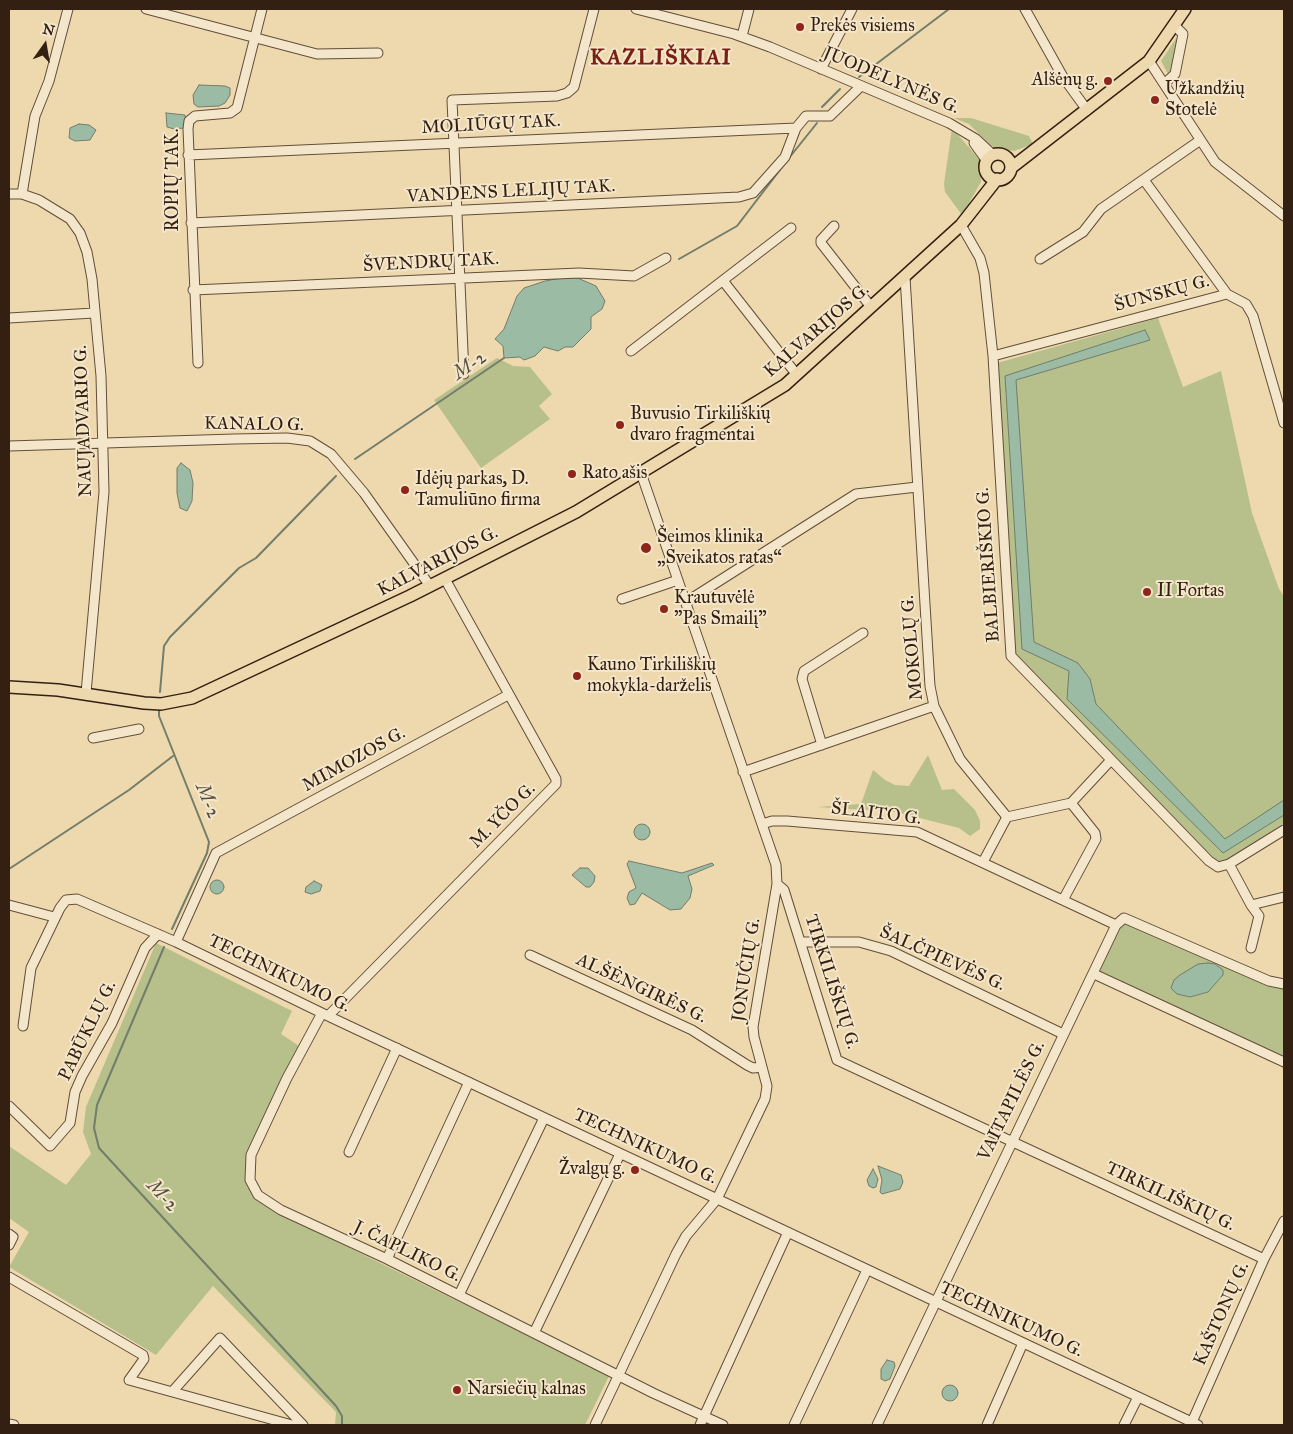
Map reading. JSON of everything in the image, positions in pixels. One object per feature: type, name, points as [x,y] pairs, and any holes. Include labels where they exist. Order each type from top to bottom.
[{"type":"main road","points":[[1009,163],[1001,154],[990,158],[987,173],[997,180],[1005,178],[1009,163],[1044,145],[1149,61],[1185,9]]},
{"type":"main road","name":"KALVARIJOS G.","points":[[973,212],[986,183],[987,173]]},
{"type":"main road","name":"KALVARIJOS G.","points":[[9,687],[86,694],[161,704],[192,698],[445,579],[576,512],[785,385],[961,225],[997,180]]},
{"type":"street","points":[[22,194],[35,116],[49,81],[68,9]]},
{"type":"street","points":[[146,9],[317,54],[378,53]]},
{"type":"street","name":"ROPIŲ TAK.","points":[[198,363],[188,155],[190,121],[195,116],[230,113],[237,108],[262,9]]},
{"type":"street","points":[[464,374],[452,100],[557,96],[574,87],[594,9]]},
{"type":"street","name":"JUODELYNĖS G.","points":[[636,9],[742,36],[821,69],[963,130],[990,158]]},
{"type":"street","points":[[742,36],[749,9]]},
{"type":"street","points":[[821,69],[852,9]]},
{"type":"street","points":[[1025,9],[1064,77],[1087,110]]},
{"type":"street","points":[[1165,83],[1175,74],[1183,34],[1175,26]]},
{"type":"street","points":[[1149,61],[1165,83],[1199,141],[1217,164],[1284,216]]},
{"type":"street","points":[[796,128],[806,116],[830,116],[860,87]]},
{"type":"street","name":"MOLIŪGŲ TAK.","points":[[188,155],[796,128]]},
{"type":"street","name":"VANDENS LELIJŲ TAK.","points":[[191,223],[739,197],[753,193],[785,157],[796,128]]},
{"type":"street","points":[[1040,258],[1083,232],[1101,209],[1199,141]]},
{"type":"street","points":[[1144,180],[1227,294]]},
{"type":"street","name":"NAUJADVARIO G.","points":[[9,194],[22,194],[61,211],[70,219],[80,233],[87,252],[101,376],[103,519],[86,694]]},
{"type":"street","name":"BALBIERIŠKIO G.","points":[[961,225],[980,258],[992,356],[1011,656],[1209,861],[1218,868],[1229,864]]},
{"type":"street","points":[[834,226],[821,240],[821,243],[871,307]]},
{"type":"street","points":[[631,351],[724,282],[791,228]]},
{"type":"street","name":"ŠVENDRŲ TAK.","points":[[193,290],[579,273],[634,276],[666,258]]},
{"type":"street","name":"MOKOLŲ G.","points":[[905,277],[930,686],[934,706],[960,759],[1007,817]]},
{"type":"street","points":[[724,282],[797,375]]},
{"type":"street","name":"ŠUNSKŲ G.","points":[[992,356],[1227,294],[1246,304],[1253,316],[1284,423]]},
{"type":"street","points":[[9,318],[94,314]]},
{"type":"street","name":"KANALO G.","points":[[9,446],[288,438],[310,441],[319,444],[330,454],[364,493],[430,586]]},
{"type":"street","name":"TIRKILIŠKIŲ G.","points":[[641,473],[776,865],[777,884],[784,890],[837,1060],[1264,1259]]},
{"type":"street","points":[[686,602],[856,494],[917,487]]},
{"type":"street","name":"M. YČO G.","points":[[325,1015],[554,788],[556,779],[445,579]]},
{"type":"street","points":[[622,599],[678,580]]},
{"type":"street","points":[[822,745],[802,679],[804,671],[863,633]]},
{"type":"street","name":"MIMOZOS G.","points":[[176,942],[216,853],[508,695]]},
{"type":"street","points":[[743,772],[934,706]]},
{"type":"street","points":[[93,738],[140,729]]},
{"type":"street","points":[[983,862],[1007,817],[1071,803],[1111,760]]},
{"type":"street","points":[[1071,803],[1094,832],[1096,839],[1064,900],[1116,925]]},
{"type":"street","name":"ŠLAITO G.","points":[[762,824],[772,821],[787,821],[917,832],[1064,900]]},
{"type":"street","points":[[1252,948],[1259,916],[1229,864],[1284,830]]},
{"type":"street","name":"JONUČIŲ G.","points":[[595,1425],[676,1254],[686,1236],[717,1199],[764,1099],[767,1086],[754,1038],[754,1027],[777,884]]},
{"type":"street","points":[[1251,905],[1284,897]]},
{"type":"street","name":"TECHNIKUMO G.","points":[[54,917],[66,900],[77,899],[158,934],[325,1015],[1195,1424]]},
{"type":"street","points":[[9,905],[54,917],[31,968],[23,1026]]},
{"type":"street","name":"VAITAPILĖS G.","points":[[877,1425],[1011,1140],[1094,974],[1116,925],[1124,918],[1269,981],[1284,984]]},
{"type":"street","name":"PABŪKLŲ G.","points":[[9,1106],[50,1146],[70,1123],[75,1092],[82,1076],[112,1023],[145,948],[158,934]]},
{"type":"street","name":"ŠALČPIEVĖS G.","points":[[801,942],[859,942],[892,952],[1064,1034]]},
{"type":"street","name":"ALŠĖNGIRĖS G.","points":[[530,955],[692,1030],[747,1066],[762,1067]]},
{"type":"street","points":[[1094,974],[1284,1062]]},
{"type":"street","name":"J. ČAPLIKO G.","points":[[325,1015],[287,1078],[251,1155],[250,1180],[258,1195],[266,1202],[459,1295],[702,1421],[722,1425]]},
{"type":"street","points":[[349,1152],[397,1048]]},
{"type":"street","points":[[387,1259],[470,1082]]},
{"type":"street","points":[[459,1295],[544,1118]]},
{"type":"street","points":[[534,1333],[620,1154]]},
{"type":"street","name":"KAŠTONŲ G.","points":[[1195,1424],[1264,1259],[1284,1221]]},
{"type":"street","points":[[702,1421],[788,1232]]},
{"type":"street","points":[[9,1234],[14,1237],[9,1245]]},
{"type":"street","points":[[794,1425],[867,1270]]},
{"type":"street","points":[[9,1276],[143,1355],[144,1359],[129,1380],[292,1425]]},
{"type":"street","points":[[172,1392],[220,1338],[303,1425]]},
{"type":"street","points":[[987,1425],[1024,1343]]},
{"type":"street","points":[[1124,1425],[1138,1397]]},
{"type":"street","points":[[9,1424],[14,1425]]},
{"type":"shaded area","points":[[1179,34],[1171,72],[1168,74],[1161,61]]},
{"type":"shaded area","points":[[199,85],[225,86],[230,88],[230,95],[225,103],[219,106],[198,107],[194,104],[193,95]]},
{"type":"shaded area","points":[[166,113],[185,115],[184,128],[174,129],[167,127]]},
{"type":"shaded area","points":[[954,118],[971,118],[1029,136],[1033,144],[1014,151],[996,148],[990,145],[969,124]]},
{"type":"shaded area","points":[[79,124],[89,125],[96,130],[90,140],[75,141],[69,138],[70,128]]},
{"type":"shaded area","points":[[952,128],[979,159],[981,175],[981,182],[962,215],[945,192],[944,184]]},
{"type":"shaded area","points":[[573,276],[596,286],[605,301],[602,309],[591,317],[591,329],[573,347],[565,347],[558,351],[544,347],[535,356],[524,360],[520,357],[504,358],[503,346],[495,339],[504,329],[517,296],[524,288],[545,281]]},
{"type":"shaded area","name":"II Fortas","points":[[1158,318],[1183,387],[1221,371],[1252,513],[1279,589],[1284,596],[1284,823],[1230,860],[1222,862],[1215,860],[1015,654],[997,363]]},
{"type":"shaded area","points":[[1145,330],[1150,340],[1016,380],[1034,642],[1078,663],[1090,679],[1096,704],[1225,839],[1284,800],[1284,815],[1223,853],[1067,699],[1069,671],[1022,649],[1005,376]]},
{"type":"shaded area","points":[[497,358],[513,366],[530,367],[552,394],[539,406],[550,419],[481,468],[434,400]]},
{"type":"shaded area","points":[[181,463],[190,470],[193,483],[192,501],[187,511],[180,508],[177,493],[177,468]]},
{"type":"shaded area","points":[[928,755],[942,790],[954,789],[975,810],[980,821],[980,829],[970,836],[959,828],[896,812],[818,807],[861,804],[873,770],[885,780],[895,785],[909,786]]},
{"type":"shaded area","points":[[639,824],[645,824],[650,829],[648,838],[639,840],[634,835],[634,829]]},
{"type":"shaded area","points":[[629,861],[682,873],[712,863],[714,865],[688,876],[692,889],[690,898],[681,909],[670,910],[642,893],[635,904],[630,905],[627,898],[629,892],[636,888],[627,864]]},
{"type":"shaded area","points":[[580,868],[588,868],[595,876],[594,882],[590,887],[586,887],[572,875]]},
{"type":"shaded area","points":[[214,880],[220,880],[224,887],[220,894],[214,894],[210,890],[210,884]]},
{"type":"shaded area","points":[[314,881],[322,885],[320,891],[311,894],[305,892],[306,887]]},
{"type":"shaded area","points":[[1124,922],[1133,923],[1271,986],[1284,987],[1284,1059],[1100,971],[1100,966],[1119,925]],"holes":[[[1215,964],[1222,969],[1223,975],[1208,992],[1190,997],[1177,994],[1180,975]]]},
{"type":"shaded area","points":[[156,943],[292,1011],[281,1034],[299,1046],[249,1152],[245,1167],[247,1179],[275,1211],[609,1376],[585,1425],[335,1425],[336,1412],[213,1286],[156,1355],[9,1267],[29,1232],[9,1218],[9,1146],[66,1185],[91,1154],[83,1132],[86,1107]]},
{"type":"shaded area","points":[[1198,964],[1215,964],[1223,970],[1223,975],[1208,992],[1190,997],[1177,994],[1171,988],[1174,980],[1180,975]]},
{"type":"shaded area","points":[[878,1166],[901,1175],[903,1182],[900,1189],[882,1194],[880,1192],[882,1180]]},
{"type":"shaded area","points":[[873,1169],[878,1179],[876,1187],[873,1188],[869,1186],[867,1180]]},
{"type":"shaded area","points":[[887,1360],[894,1362],[895,1366],[890,1379],[885,1381],[881,1379],[881,1369]]},
{"type":"shaded area","points":[[950,1385],[956,1387],[958,1393],[956,1399],[950,1401],[944,1399],[942,1393],[944,1387]]},
{"type":"waterway","points":[[859,77],[949,9]]},
{"type":"waterway","points":[[822,107],[840,89]]},
{"type":"waterway","points":[[789,158],[817,123]]},
{"type":"waterway","points":[[679,259],[737,226],[786,162]]},
{"type":"waterway","name":"M-2","points":[[355,459],[504,358]]},
{"type":"waterway","name":"M-2","points":[[160,692],[164,646],[170,637],[239,568],[256,558],[336,476]]},
{"type":"waterway","name":"M-2","points":[[159,709],[159,716],[209,842],[207,853],[172,929]]},
{"type":"waterway","points":[[9,869],[129,790],[173,756]]},
{"type":"waterway","name":"M-2","points":[[164,947],[97,1105],[94,1128],[99,1148],[336,1406],[342,1416],[342,1425]]},
{"type":"place","name":"Prekės visiems","points":[[800,27]]},
{"type":"place","name":"Alšėnų g.","points":[[1108,81]]},
{"type":"place","name":"Užkandžių Stotelė","points":[[1155,100]]},
{"type":"place","name":"Buvusio Tirkiliškių dvaro fragmentai","points":[[620,425]]},
{"type":"place","name":"Rato ašis","points":[[572,474]]},
{"type":"place","name":"Idėjų parkas, D. Tamuliūno firma","points":[[405,490]]},
{"type":"place","name":"Šeimos klinika „Sveikatos ratas“","points":[[646,548]]},
{"type":"place","name":"II Fortas","points":[[1147,592]]},
{"type":"place","name":"Krautuvėlė \"Pas Smailį\"","points":[[664,609]]},
{"type":"place","name":"Kauno Tirkiliškių mokykla-darželis","points":[[577,676]]},
{"type":"place","name":"Žvalgų g.","points":[[635,1170]]},
{"type":"place","name":"Narsiečių kalnas","points":[[457,1390]]},
{"type":"district","name":"KAZLIŠKIAI","points":[[661,59]]}]
